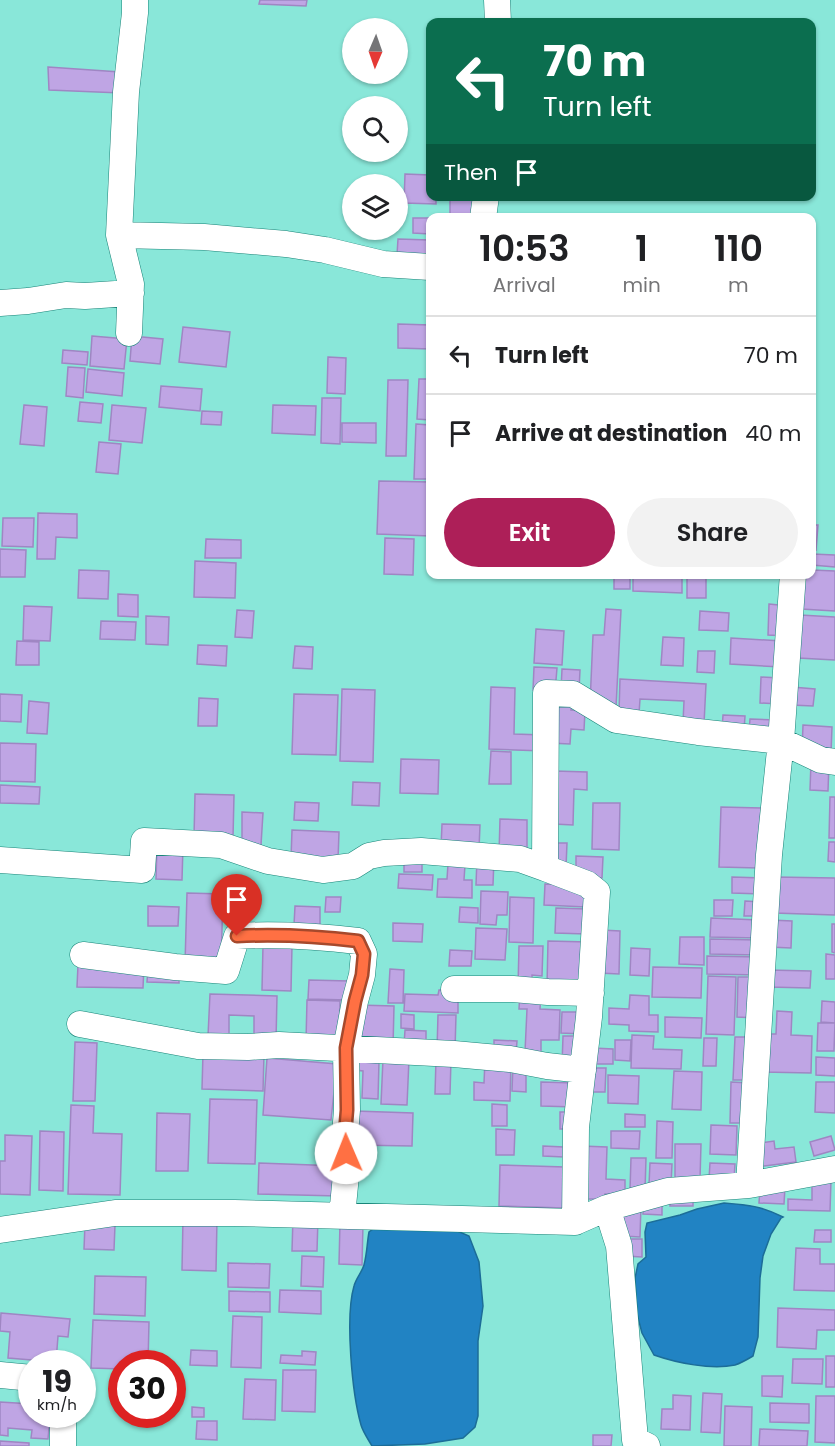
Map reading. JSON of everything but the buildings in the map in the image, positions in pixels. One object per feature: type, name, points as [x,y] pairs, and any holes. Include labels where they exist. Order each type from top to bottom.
[{"type":"street","points":[[129,333],[131,284],[119,235],[126,93],[135,0]]},
{"type":"street","points":[[497,0],[498,18]]},
{"type":"street","points":[[119,235],[204,237],[286,244],[325,250],[383,264],[426,267]]},
{"type":"street","points":[[0,303],[66,295],[131,293]]},
{"type":"street","points":[[749,1185],[769,855],[781,741],[793,579]]},
{"type":"street","points":[[545,868],[546,693],[573,694],[616,720],[781,741],[820,760],[835,762]]},
{"type":"street","points":[[0,860],[142,870],[144,841],[221,845],[268,861],[323,870],[353,866],[369,856],[384,853],[421,851],[520,859],[587,884],[597,892],[591,993],[576,1128],[575,1222]]},
{"type":"street","points":[[83,955],[226,971],[237,936],[303,935],[358,941],[364,954],[362,975],[346,1048],[347,1165],[342,1216]]},
{"type":"street","points":[[454,989],[520,989],[591,993]]},
{"type":"street","points":[[81,1023],[198,1046],[346,1048],[454,1054],[510,1059],[583,1070]]},
{"type":"street","points":[[0,1230],[115,1213],[234,1213],[575,1222],[607,1208],[668,1191],[749,1185],[835,1169]]},
{"type":"street","points":[[607,1208],[620,1246],[634,1440],[647,1446]]},
{"type":"street","points":[[0,1375],[18,1377]]},
{"type":"street","points":[[63,1428],[63,1446]]},
{"type":"water","points":[[724,1203],[768,1210],[783,1217],[771,1234],[763,1256],[758,1337],[753,1356],[735,1365],[715,1367],[683,1363],[654,1355],[642,1333],[637,1314],[635,1278],[638,1264],[646,1257],[647,1223]]},
{"type":"water","points":[[376,1227],[455,1230],[469,1236],[479,1262],[483,1306],[478,1341],[478,1416],[475,1427],[463,1438],[425,1444],[372,1446],[362,1428],[352,1375],[351,1300],[356,1280],[364,1265],[369,1232]]},
{"type":"route","points":[[237,936],[303,935],[358,941],[364,954],[362,975],[346,1048],[346,1153]]}]
